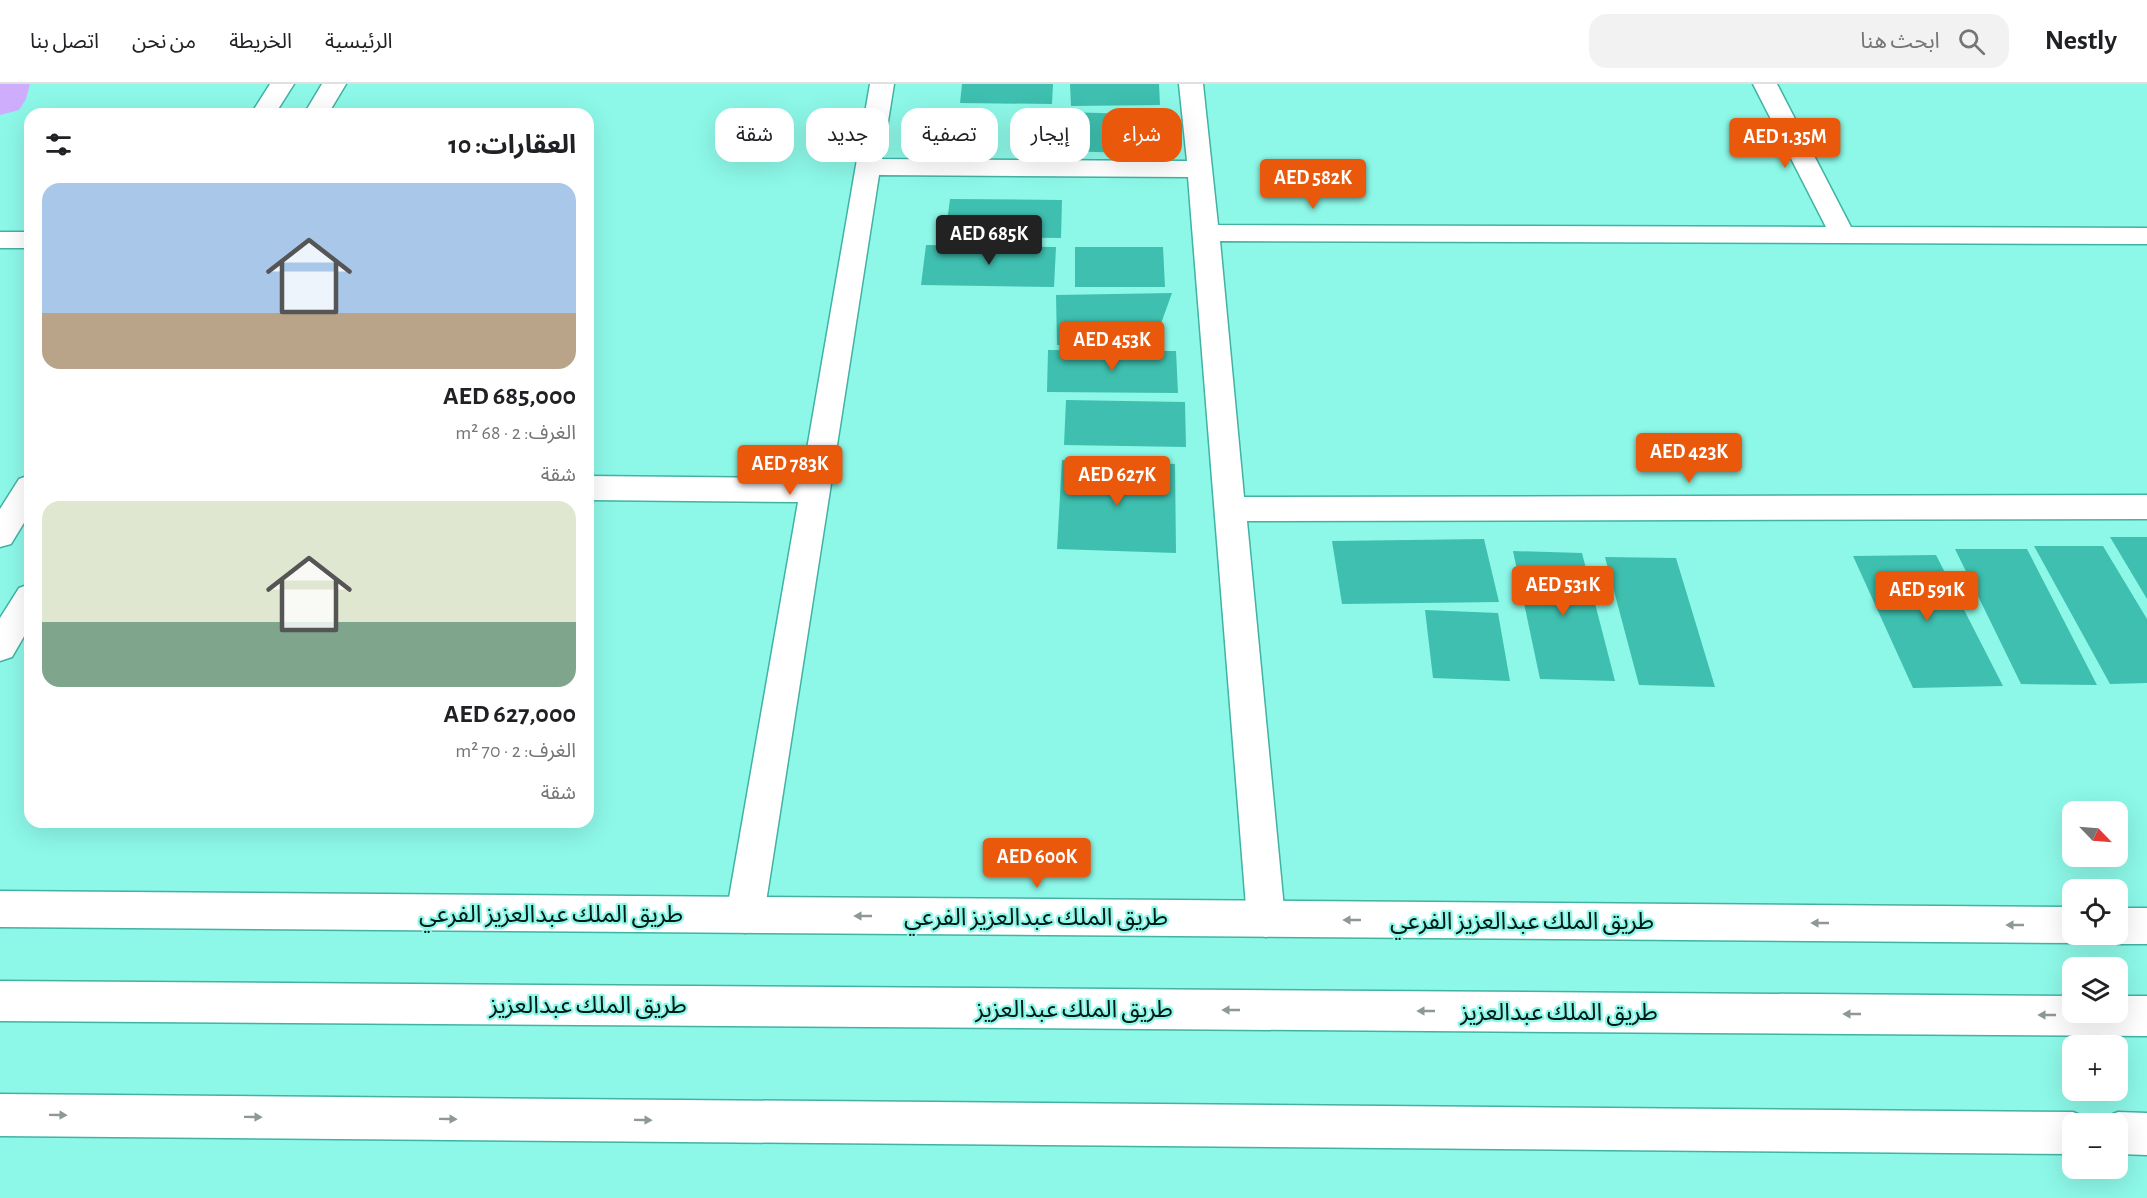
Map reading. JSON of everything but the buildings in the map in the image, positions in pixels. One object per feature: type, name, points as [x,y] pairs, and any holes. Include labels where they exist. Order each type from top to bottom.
[{"type":"street","points":[[267,108],[282,84]]},
{"type":"street","points":[[320,108],[334,84]]},
{"type":"street","points":[[746,915],[882,84]]},
{"type":"street","points":[[1191,84],[1266,919]]},
{"type":"street","points":[[1765,84],[1843,235]]},
{"type":"street","points":[[868,167],[1200,169]]},
{"type":"street","points":[[1206,233],[2147,236]]},
{"type":"street","points":[[0,240],[24,240]]},
{"type":"street","points":[[594,488],[816,490]]},
{"type":"street","points":[[0,535],[24,497]]},
{"type":"street","points":[[1230,509],[2147,507]]},
{"type":"street","points":[[0,647],[24,607]]},
{"type":"street","name":"طريق الملك عبدالعزيز الفرعي","points":[[0,909],[2062,925]]},
{"type":"street","points":[[2128,926],[2147,926]]},
{"type":"street","name":"طريق الملك عبدالعزيز","points":[[0,1001],[2147,1016]]},
{"type":"street","points":[[0,1114],[2062,1133]]},
{"type":"street","points":[[2128,1133],[2147,1134]]},
{"type":"waterway","points":[[0,99],[4,84]]}]
